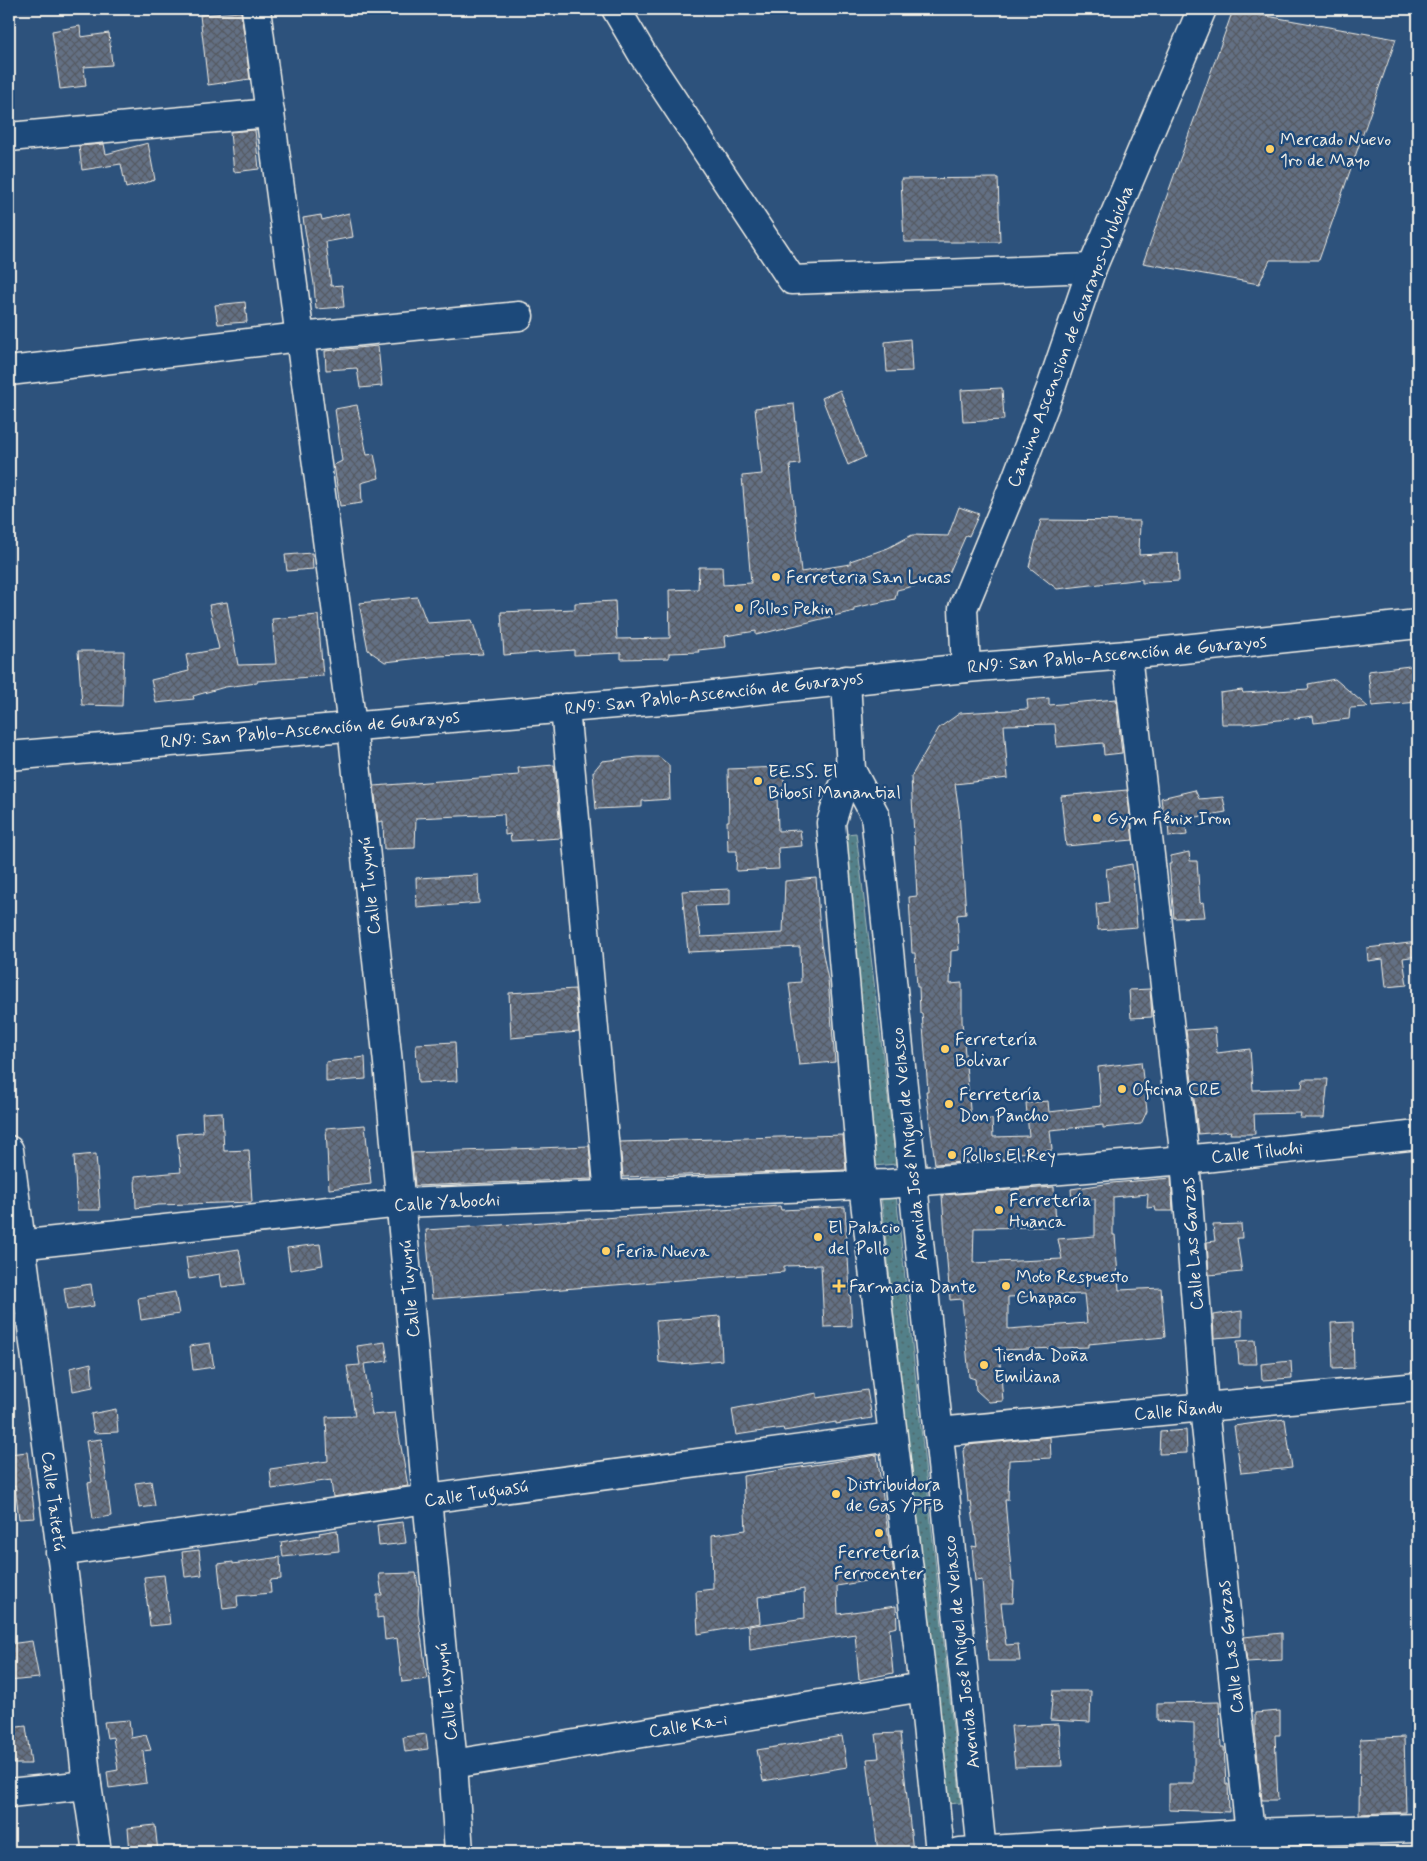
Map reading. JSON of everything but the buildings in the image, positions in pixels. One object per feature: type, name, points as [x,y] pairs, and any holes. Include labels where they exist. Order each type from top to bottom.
[{"type":"main road","name":"Calle Tuyuyú","points":[[256,9],[352,726],[387,1053],[453,1764],[459,1852]]},
{"type":"main road","points":[[616,9],[644,55],[792,280],[1092,268]]},
{"type":"main road","name":"Camino Ascension de Guarayos-Urubicha","points":[[966,668],[963,608],[1022,465],[1092,268],[1202,9]]},
{"type":"main road","points":[[9,137],[270,113]]},
{"type":"main road","points":[[9,371],[300,336],[519,316]]},
{"type":"main road","name":"RN9: San Pablo-Ascención de Guarayos","points":[[9,756],[282,731],[685,698],[846,680],[1127,654],[1418,624]]},
{"type":"main road","name":"Calle Las Garzas","points":[[1127,654],[1186,1160],[1204,1408],[1250,1833]]},
{"type":"main road","name":"Avenida José Miguel de Velasco","points":[[846,680],[852,770],[875,815],[888,1184],[881,1328],[892,1437],[923,1687],[940,1852]]},
{"type":"main road","points":[[564,708],[609,1195]]},
{"type":"main road","name":"Avenida José Miguel de Velasco","points":[[852,770],[840,794],[831,823],[888,1184],[938,1432],[975,1852]]},
{"type":"main road","name":"Calle Tiluchi","points":[[888,1184],[1186,1160],[1418,1135]]},
{"type":"main road","name":"Calle Taitetú","points":[[9,1150],[15,1245],[68,1606],[87,1785],[97,1852]]},
{"type":"main road","name":"Calle Yabochi","points":[[15,1245],[401,1203],[888,1184]]},
{"type":"main road","name":"Calle Ñandu","points":[[938,1432],[1418,1387]]},
{"type":"main road","name":"Calle Tuguasú","points":[[60,1552],[427,1499],[892,1437]]},
{"type":"main road","name":"Calle Ka-i","points":[[453,1764],[923,1687]]},
{"type":"main road","points":[[9,1793],[87,1785]]},
{"type":"main road","points":[[975,1852],[1250,1833],[1418,1828]]},
{"type":"green space","points":[[856,833],[896,1164],[874,1166],[846,834]]},
{"type":"green space","points":[[881,1194],[896,1194],[961,1803],[944,1804]]},
{"type":"green space","points":[[1413,1847],[1413,1852],[1306,1852]]},
{"type":"place","name":"Mercado Nuevo 1ro de Mayo","points":[[1270,149]]},
{"type":"place","name":"Ferreteria San Lucas","points":[[776,577]]},
{"type":"place","name":"Pollos Pekin","points":[[739,608]]},
{"type":"place","name":"EE.SS. El Bibosi Manantial","points":[[758,781]]},
{"type":"place","name":"Gym Fénix Iron","points":[[1097,818]]},
{"type":"place","name":"Ferretería Bolivar","points":[[945,1049]]},
{"type":"place","name":"Oficina CRE","points":[[1122,1089]]},
{"type":"place","name":"Ferretería Don Pancho","points":[[949,1104]]},
{"type":"place","name":"Pollos El Rey","points":[[952,1155]]},
{"type":"place","name":"Ferretería Huanca","points":[[999,1210]]},
{"type":"place","name":"El Palacio del Pollo","points":[[818,1237]]},
{"type":"place","name":"Feria Nueva","points":[[606,1251]]},
{"type":"place","name":"Farmacia Dante","points":[[839,1286]]},
{"type":"place","name":"Moto Respuesto Chapaco","points":[[1006,1286]]},
{"type":"place","name":"Tienda Doña Emiliana","points":[[984,1365]]},
{"type":"place","name":"Distribuidora de Gas YPFB","points":[[836,1494]]},
{"type":"place","name":"Ferretería Ferrocenter","points":[[879,1533]]}]
